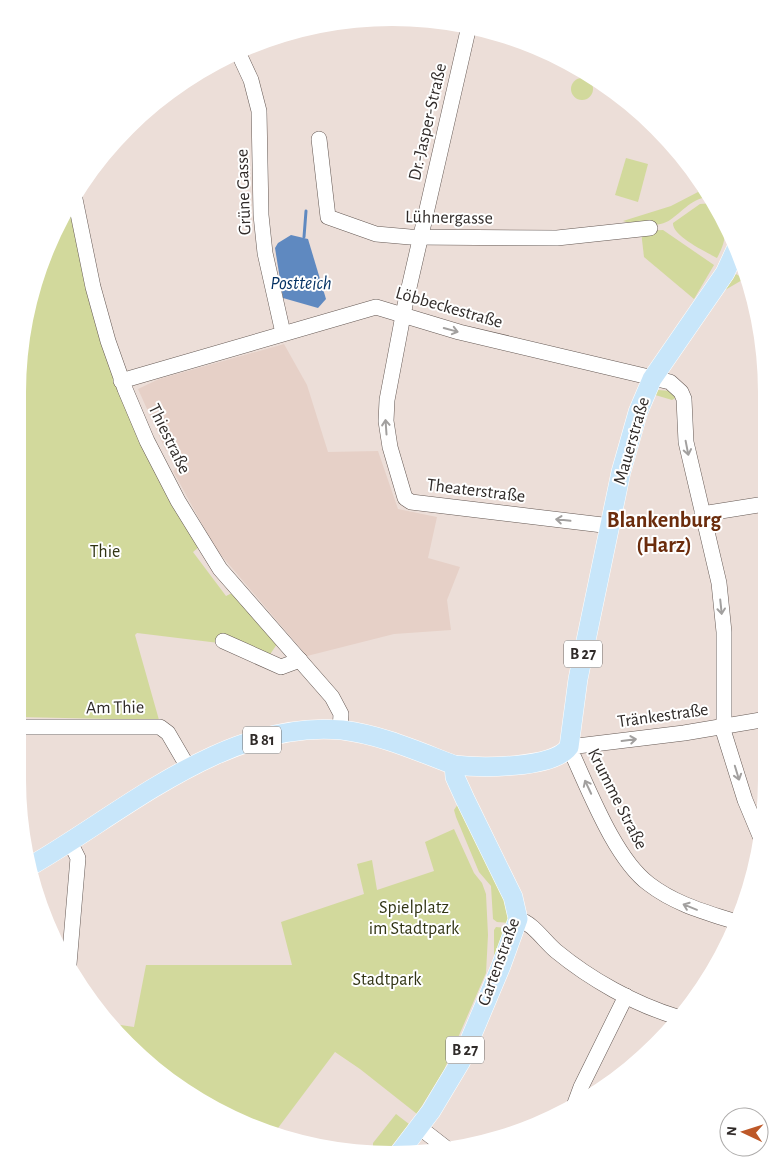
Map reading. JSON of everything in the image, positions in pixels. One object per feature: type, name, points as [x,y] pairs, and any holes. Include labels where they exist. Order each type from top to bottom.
[{"type":"main road","name":"Mauerstraße","points":[[569,747],[578,679],[625,455],[638,412],[652,379],[725,273],[732,258]]},
{"type":"main road","name":"B 81","points":[[36,863],[145,793],[189,769],[236,747],[269,738],[287,734],[340,730],[386,739],[454,765]]},
{"type":"main road","points":[[454,765],[492,766],[538,761],[558,756],[569,747]]},
{"type":"main road","name":"Gartenstraße","points":[[405,1145],[445,1091],[461,1061],[501,966],[518,919],[514,897],[455,777],[454,765]]},
{"type":"street","name":"Dr.-Jasper-Straße","points":[[404,315],[467,34]]},
{"type":"street","name":"Grüne Gasse","points":[[241,59],[251,80],[260,111],[261,215],[265,253],[284,333]]},
{"type":"street","name":"Lühnergasse","points":[[319,139],[328,217],[376,234],[421,237],[557,238],[650,228]]},
{"type":"street","name":"Thiestraße","points":[[76,207],[92,287],[121,381],[156,458],[220,569],[332,697],[341,714],[340,730]]},
{"type":"street","name":"Löbbeckestraße","points":[[121,381],[376,307],[450,330],[652,379],[666,380],[677,387],[684,400],[686,442],[702,514]]},
{"type":"street","name":"Theaterstraße","points":[[404,315],[388,390],[386,421],[390,447],[407,500],[423,505],[611,526]]},
{"type":"street","points":[[755,825],[745,800],[723,726],[724,632],[718,583],[702,514],[758,505]]},
{"type":"street","points":[[223,641],[280,667],[300,660]]},
{"type":"street","name":"Tränkestraße","points":[[569,747],[758,720]]},
{"type":"street","name":"Am Thie","points":[[26,726],[160,726],[168,733],[189,769]]},
{"type":"street","name":"Krumme Straße","points":[[569,747],[620,850],[638,875],[677,902],[730,920]]},
{"type":"street","points":[[70,842],[78,858],[70,953]]},
{"type":"street","points":[[518,919],[528,922],[556,951],[626,996],[672,1015]]},
{"type":"street","points":[[578,1095],[626,996]]},
{"type":"street","points":[[420,1127],[440,1143]]},
{"type":"shaded area","points":[[284,344],[307,385],[328,452],[378,451],[398,509],[437,517],[428,558],[460,567],[447,600],[451,630],[394,634],[307,656],[215,548],[173,471],[178,467],[169,450],[166,451],[138,389],[159,379]]},
{"type":"green space","points":[[580,78],[592,86],[590,97],[582,100],[574,97],[571,89],[574,81]]},
{"type":"green space","points":[[626,158],[648,164],[638,202],[615,195]]},
{"type":"green space","points":[[698,192],[702,198],[665,223],[640,225],[623,221],[671,206]]},
{"type":"green space","points":[[700,204],[705,204],[724,240],[717,258],[698,248],[674,228],[673,223]]},
{"type":"green space","name":"Thie","points":[[74,212],[89,287],[199,547],[193,552],[226,596],[232,593],[277,644],[269,656],[219,643],[137,633],[135,635],[159,720],[26,717],[26,392],[29,344],[33,321],[46,274],[54,252]]},
{"type":"green space","points":[[663,230],[714,265],[694,299],[644,257],[641,231]]},
{"type":"green space","points":[[736,274],[738,276],[740,281],[725,290]]},
{"type":"green space","points":[[658,390],[671,391],[677,397],[672,400],[652,394]]},
{"type":"green space","points":[[458,804],[506,899],[510,923],[497,922],[493,919],[491,886],[479,872],[456,817],[454,810]]},
{"type":"green space","name":"Stadtpark","points":[[454,829],[486,894],[488,935],[486,973],[444,1070],[417,1114],[360,1069],[335,1052],[278,1127],[252,1118],[209,1097],[169,1070],[133,1039],[121,1025],[134,1027],[146,965],[292,965],[281,922],[364,894],[357,864],[372,860],[377,890],[434,871],[425,842]]},
{"type":"green space","points":[[496,927],[506,928],[494,958],[494,930]]},
{"type":"green space","points":[[396,1114],[409,1124],[392,1146],[373,1145]]},
{"type":"water","name":"Postteich","points":[[291,235],[308,239],[326,299],[318,308],[283,298],[275,248],[278,243]]},
{"type":"waterway","points":[[304,237],[306,211]]},
{"type":"district","name":"Blankenburg (Harz)","points":[[664,532]]},
{"type":"park label","name":"Spielplatz im Stadtpark","points":[[414,918]]}]
